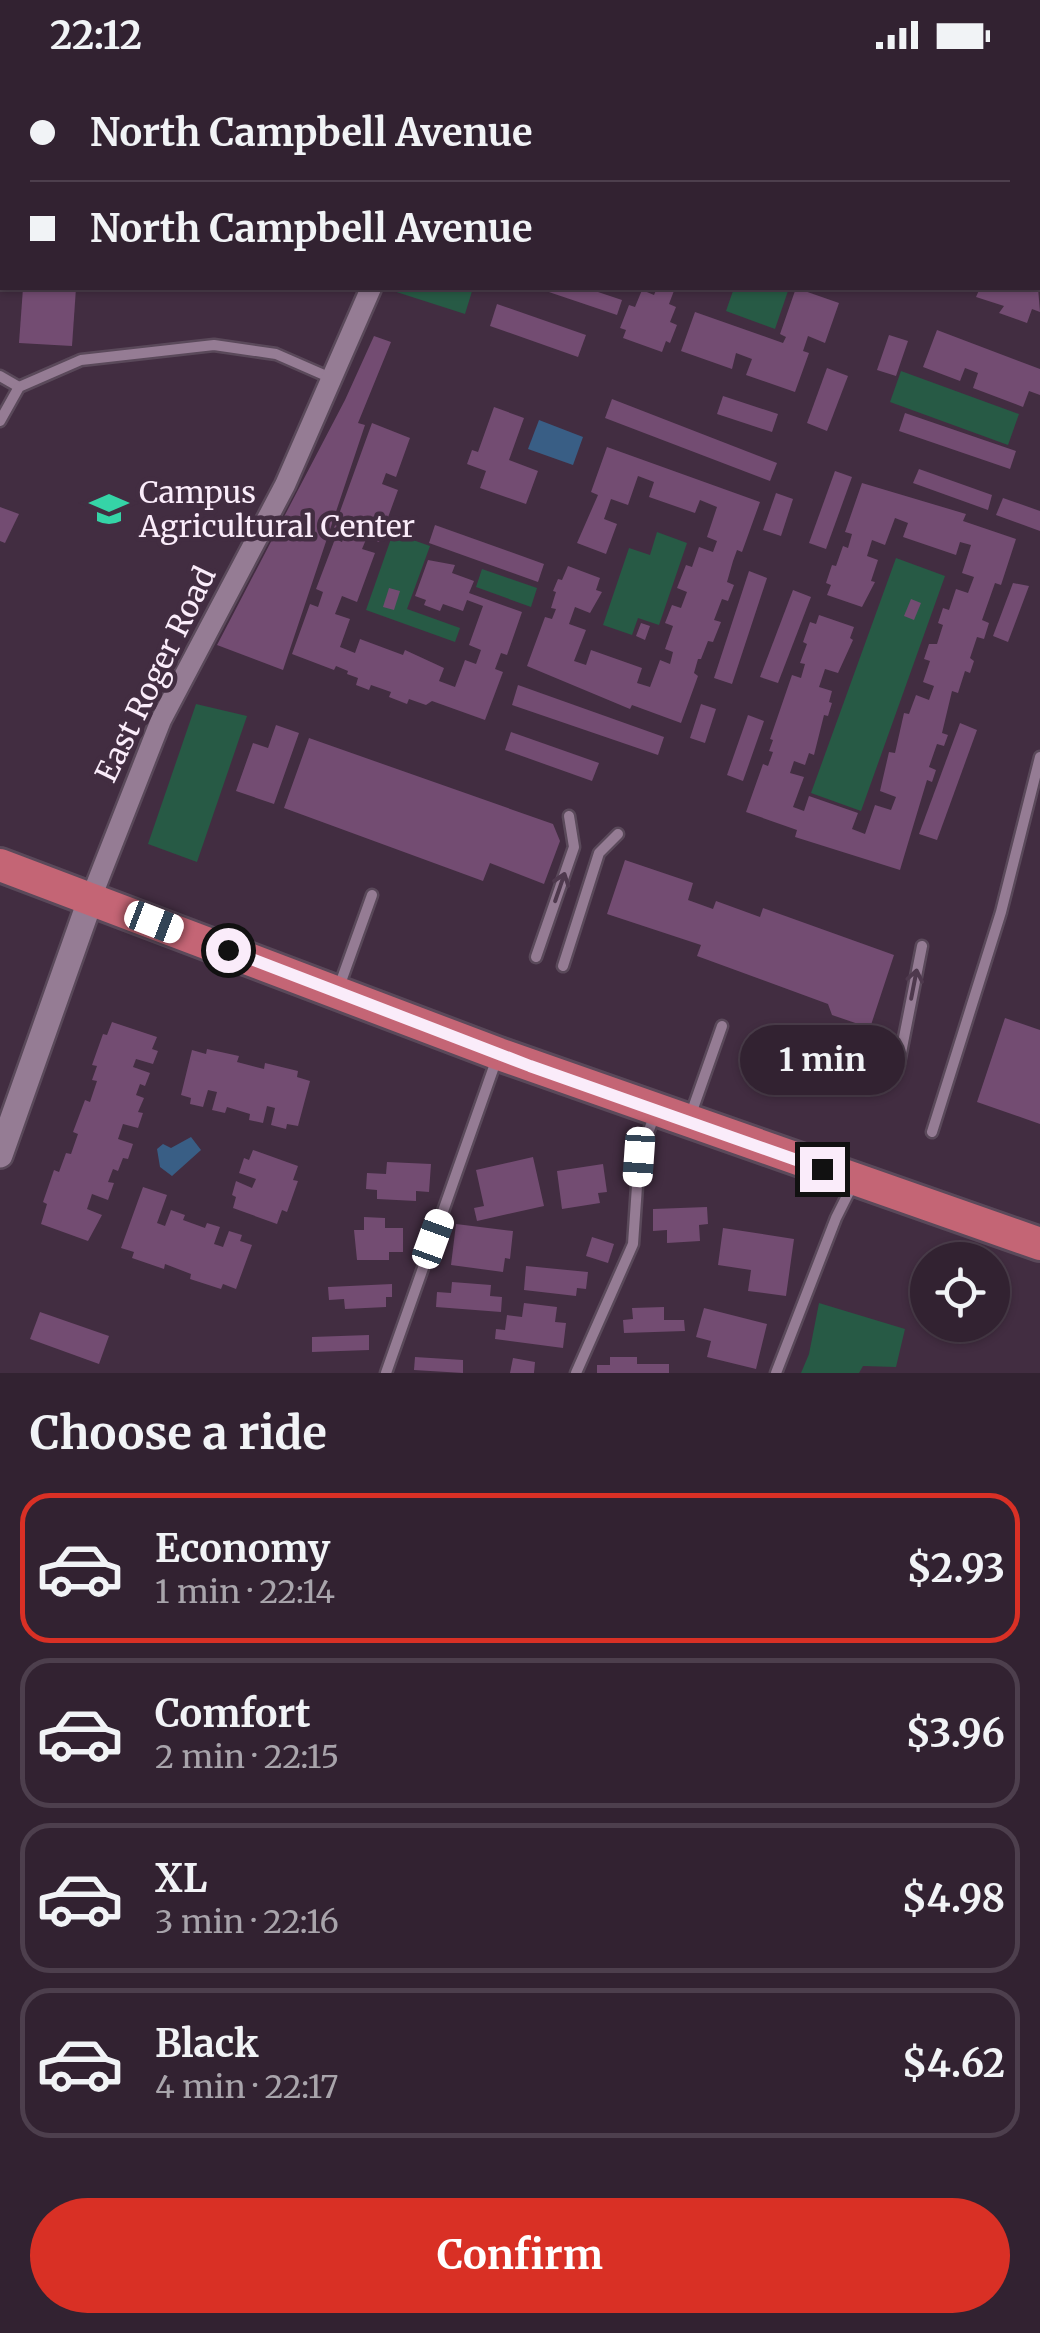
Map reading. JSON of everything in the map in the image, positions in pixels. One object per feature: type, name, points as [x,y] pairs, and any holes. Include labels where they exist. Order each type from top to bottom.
[{"type":"main road","points":[[0,865],[499,1054],[1040,1244]]},
{"type":"street","name":"East Roger Road","points":[[0,1154],[91,898],[162,720],[285,485],[370,290]]},
{"type":"lane","points":[[0,421],[19,387],[81,360],[214,346],[276,354],[332,379]]},
{"type":"lane","points":[[0,376],[19,387]]},
{"type":"lane","points":[[932,1132],[1001,912],[1040,757]]},
{"type":"lane","points":[[536,956],[574,847],[569,816]]},
{"type":"lane","points":[[562,966],[599,853],[618,834]]},
{"type":"lane","points":[[337,992],[372,896]]},
{"type":"lane","points":[[880,1083],[899,1063],[922,946]]},
{"type":"lane","points":[[688,1122],[722,1026]]},
{"type":"lane","points":[[386,1373],[499,1054]]},
{"type":"lane","points":[[576,1373],[632,1244],[639,1157],[656,1111]]},
{"type":"lane","points":[[776,1373],[836,1218],[855,1180]]},
{"type":"green space","points":[[390,290],[472,290],[465,314]]},
{"type":"green space","points":[[733,290],[788,290],[775,329],[726,311]]},
{"type":"green space","points":[[901,371],[1019,414],[1008,445],[890,402]]},
{"type":"green space","points":[[657,532],[687,543],[659,625],[638,618],[632,635],[603,625],[629,548],[650,555]]},
{"type":"green space","points":[[393,533],[430,546],[407,609],[460,628],[455,642],[366,610]]},
{"type":"green space","points":[[896,558],[945,576],[861,811],[811,793]]},
{"type":"green space","points":[[482,569],[537,588],[531,607],[476,587]]},
{"type":"green space","points":[[196,704],[247,716],[197,862],[148,844]]},
{"type":"green space","points":[[819,1303],[905,1329],[896,1367],[863,1366],[859,1373],[801,1373],[809,1354]]},
{"type":"water","points":[[539,420],[583,437],[573,465],[528,449]]},
{"type":"water","points":[[191,1137],[201,1150],[172,1176],[160,1167],[157,1149],[163,1144],[171,1148]]},
{"type":"building","points":[[23,290],[76,290],[72,346],[19,343]]},
{"type":"building","points":[[543,290],[592,290],[622,300],[617,315]]},
{"type":"building","points":[[642,290],[654,295],[656,290],[674,290],[669,304],[676,307],[670,322],[677,325],[662,352],[623,338],[626,330],[620,328],[629,305],[635,307]]},
{"type":"building","points":[[795,290],[839,303],[825,343],[808,336],[803,351],[809,353],[795,392],[746,375],[752,359],[736,353],[732,369],[681,351],[695,312],[783,343],[786,337],[780,334]]},
{"type":"building","points":[[979,290],[1038,290],[1040,312],[1032,309],[1027,323],[999,313],[1004,306],[976,297]]},
{"type":"building","points":[[497,304],[586,335],[578,357],[490,326]]},
{"type":"building","points":[[937,330],[1040,369],[1040,395],[1029,391],[1023,407],[973,388],[978,373],[965,368],[960,381],[923,367]]},
{"type":"building","points":[[889,335],[908,341],[896,376],[877,370]]},
{"type":"building","points":[[374,336],[391,342],[358,423],[365,425],[283,670],[217,645],[345,400]]},
{"type":"building","points":[[827,368],[848,376],[827,431],[807,423]]},
{"type":"building","points":[[723,396],[778,414],[772,432],[717,414]]},
{"type":"building","points":[[612,399],[777,463],[770,481],[605,418]]},
{"type":"building","points":[[494,407],[524,418],[509,460],[538,471],[526,504],[480,488],[486,471],[467,464],[472,450],[478,452]]},
{"type":"building","points":[[905,413],[1016,451],[1010,469],[899,431]]},
{"type":"building","points":[[372,423],[410,438],[396,477],[386,473],[382,484],[398,490],[379,542],[367,537],[362,549],[375,553],[357,602],[342,596],[335,614],[350,619],[340,647],[355,653],[360,639],[403,655],[405,650],[444,668],[439,681],[455,687],[465,660],[476,664],[481,650],[469,645],[483,606],[467,600],[463,611],[443,604],[440,611],[424,605],[426,600],[415,596],[428,560],[455,565],[452,573],[474,581],[469,593],[522,612],[507,655],[501,653],[495,669],[503,672],[485,720],[432,701],[426,705],[409,699],[407,704],[389,697],[391,692],[356,685],[358,678],[347,674],[348,671],[336,666],[334,670],[292,654],[310,604],[318,607],[323,592],[316,589],[335,539],[342,542],[346,532],[334,528]]},
{"type":"building","points":[[607,447],[760,502],[742,552],[737,550],[733,561],[727,582],[734,585],[728,601],[722,599],[714,620],[721,622],[713,642],[708,641],[698,659],[694,673],[698,676],[681,723],[632,705],[630,709],[527,666],[545,617],[552,619],[556,609],[551,608],[556,592],[553,591],[568,566],[600,578],[596,590],[602,592],[590,613],[575,607],[569,624],[586,630],[574,661],[586,665],[591,650],[642,668],[637,683],[650,687],[660,660],[670,664],[673,652],[665,649],[673,626],[665,623],[672,605],[681,608],[687,592],[677,588],[686,565],[692,567],[699,547],[713,552],[717,541],[707,537],[717,507],[700,500],[695,513],[649,497],[654,482],[638,476],[628,505],[611,499],[604,519],[617,524],[606,554],[577,543],[598,495],[591,492]]},
{"type":"building","points":[[919,469],[992,495],[988,510],[913,483]]},
{"type":"building","points":[[835,471],[852,477],[826,549],[809,543]]},
{"type":"building","points":[[862,483],[966,514],[963,521],[1016,539],[1001,585],[995,583],[982,620],[989,623],[984,639],[977,637],[970,673],[965,671],[958,693],[952,691],[942,733],[948,735],[944,746],[937,744],[929,767],[936,770],[932,782],[927,780],[900,870],[795,837],[797,830],[746,812],[763,764],[768,766],[773,752],[769,751],[773,740],[770,739],[792,675],[801,678],[805,664],[800,663],[807,644],[803,642],[810,622],[816,624],[819,615],[854,627],[850,638],[853,640],[838,673],[825,669],[819,687],[832,691],[832,703],[828,716],[824,715],[814,755],[809,753],[805,765],[794,761],[790,773],[804,777],[793,807],[804,811],[809,796],[858,813],[852,829],[865,834],[875,805],[891,810],[896,797],[880,791],[889,752],[895,753],[904,713],[909,714],[916,695],[929,700],[934,686],[923,682],[930,661],[924,659],[929,644],[937,644],[943,608],[949,610],[956,589],[968,593],[974,577],[962,573],[971,545],[960,542],[956,555],[903,537],[908,523],[895,518],[885,545],[872,540],[867,556],[878,560],[871,581],[875,582],[862,607],[827,595],[832,565],[836,566],[843,546],[848,548],[852,534],[845,532]]},
{"type":"building","points":[[776,493],[793,499],[781,536],[763,530]]},
{"type":"building","points":[[1003,498],[1040,511],[1040,531],[996,515]]},
{"type":"building","points":[[0,507],[19,514],[5,543],[0,541]]},
{"type":"building","points":[[435,525],[544,564],[538,582],[429,543]]},
{"type":"building","points":[[749,571],[767,578],[732,684],[714,678]]},
{"type":"building","points":[[1013,583],[1029,586],[1008,642],[993,636]]},
{"type":"building","points":[[389,588],[400,591],[394,610],[383,607]]},
{"type":"building","points":[[793,590],[811,597],[778,683],[760,677]]},
{"type":"building","points":[[911,599],[921,603],[914,620],[904,616]]},
{"type":"building","points":[[641,623],[650,626],[645,640],[636,636]]},
{"type":"building","points":[[518,685],[664,737],[658,755],[512,705]]},
{"type":"building","points":[[701,704],[716,709],[705,743],[690,738]]},
{"type":"building","points":[[748,715],[764,721],[743,781],[727,775]]},
{"type":"building","points":[[960,723],[977,730],[937,840],[919,834]]},
{"type":"building","points":[[276,725],[299,733],[274,804],[236,791],[253,743],[268,748]]},
{"type":"building","points":[[511,732],[599,763],[592,781],[505,750]]},
{"type":"building","points":[[309,738],[553,824],[560,841],[544,884],[490,863],[483,881],[284,808]]},
{"type":"building","points":[[625,860],[693,883],[688,900],[713,909],[716,901],[760,917],[763,908],[894,955],[870,1028],[832,1015],[828,1004],[697,956],[701,945],[607,914]]},
{"type":"building","points":[[1005,1018],[1040,1030],[1040,1124],[977,1102]]},
{"type":"building","points":[[112,1022],[157,1037],[152,1049],[158,1051],[153,1064],[136,1059],[133,1067],[150,1073],[136,1095],[144,1098],[138,1112],[143,1113],[138,1128],[123,1124],[118,1139],[133,1144],[128,1159],[123,1158],[118,1171],[113,1169],[108,1182],[114,1183],[108,1200],[92,1194],[87,1209],[102,1215],[88,1241],[41,1224],[47,1204],[43,1202],[54,1170],[59,1172],[66,1153],[71,1154],[78,1134],[73,1132],[97,1081],[92,1080],[97,1066],[92,1065],[103,1034],[107,1035]]},
{"type":"building","points":[[207,1049],[239,1056],[237,1062],[264,1069],[265,1063],[298,1071],[297,1077],[310,1081],[298,1126],[287,1124],[286,1129],[271,1125],[275,1108],[267,1106],[263,1123],[227,1107],[225,1113],[212,1110],[217,1092],[208,1090],[203,1107],[190,1104],[191,1098],[181,1095],[192,1050],[206,1054]]},
{"type":"building","points":[[253,1150],[298,1166],[293,1180],[298,1181],[287,1212],[282,1210],[277,1224],[233,1208],[236,1181],[252,1188],[256,1179],[239,1173],[244,1158],[249,1160]]},
{"type":"building","points":[[533,1157],[544,1206],[477,1221],[474,1208],[484,1206],[476,1170]]},
{"type":"building","points":[[387,1162],[431,1164],[429,1192],[416,1191],[416,1201],[377,1199],[377,1190],[366,1189],[367,1173],[386,1174]]},
{"type":"building","points":[[603,1164],[607,1192],[598,1193],[600,1203],[562,1209],[557,1171]]},
{"type":"building","points":[[143,1187],[167,1195],[157,1223],[165,1226],[171,1210],[185,1215],[183,1220],[205,1228],[207,1223],[220,1227],[214,1244],[223,1247],[229,1231],[242,1235],[240,1241],[252,1245],[236,1289],[223,1284],[221,1289],[190,1279],[191,1274],[132,1258],[134,1252],[121,1248]]},
{"type":"building","points":[[707,1207],[708,1224],[699,1225],[700,1241],[667,1243],[667,1230],[653,1231],[653,1209]]},
{"type":"building","points":[[364,1217],[385,1218],[385,1228],[403,1228],[403,1252],[389,1252],[389,1260],[357,1260],[354,1230],[364,1230]]},
{"type":"building","points":[[456,1224],[513,1231],[510,1259],[505,1258],[503,1272],[451,1265]]},
{"type":"building","points":[[723,1228],[794,1239],[786,1296],[748,1291],[751,1270],[718,1265]]},
{"type":"building","points":[[592,1237],[614,1244],[608,1263],[586,1256]]},
{"type":"building","points":[[526,1266],[588,1272],[586,1289],[577,1288],[576,1296],[524,1290]]},
{"type":"building","points":[[452,1282],[491,1285],[490,1296],[502,1297],[501,1312],[436,1307],[437,1292],[451,1293]]},
{"type":"building","points":[[392,1284],[392,1297],[386,1297],[386,1307],[345,1309],[344,1299],[329,1300],[328,1287]]},
{"type":"building","points":[[524,1303],[557,1307],[555,1322],[566,1323],[563,1348],[495,1339],[496,1329],[505,1330],[507,1315],[522,1317]]},
{"type":"building","points":[[664,1307],[664,1320],[684,1320],[685,1331],[624,1333],[623,1320],[633,1319],[632,1308]]},
{"type":"building","points":[[704,1308],[767,1324],[756,1369],[707,1357],[711,1341],[696,1337]]},
{"type":"building","points":[[40,1312],[109,1336],[99,1364],[30,1339]]},
{"type":"building","points":[[369,1335],[369,1350],[312,1352],[312,1337]]},
{"type":"building","points":[[415,1357],[463,1360],[463,1373],[414,1370]]},
{"type":"building","points":[[610,1357],[637,1357],[637,1364],[669,1364],[669,1373],[597,1373],[597,1365],[610,1365]]},
{"type":"building","points":[[513,1358],[535,1362],[534,1373],[510,1373]]},
{"type":"place","name":"Campus Agricultural Center","points":[[109,509]]},
{"type":"route","points":[[228,950],[530,1066],[822,1169]]}]
